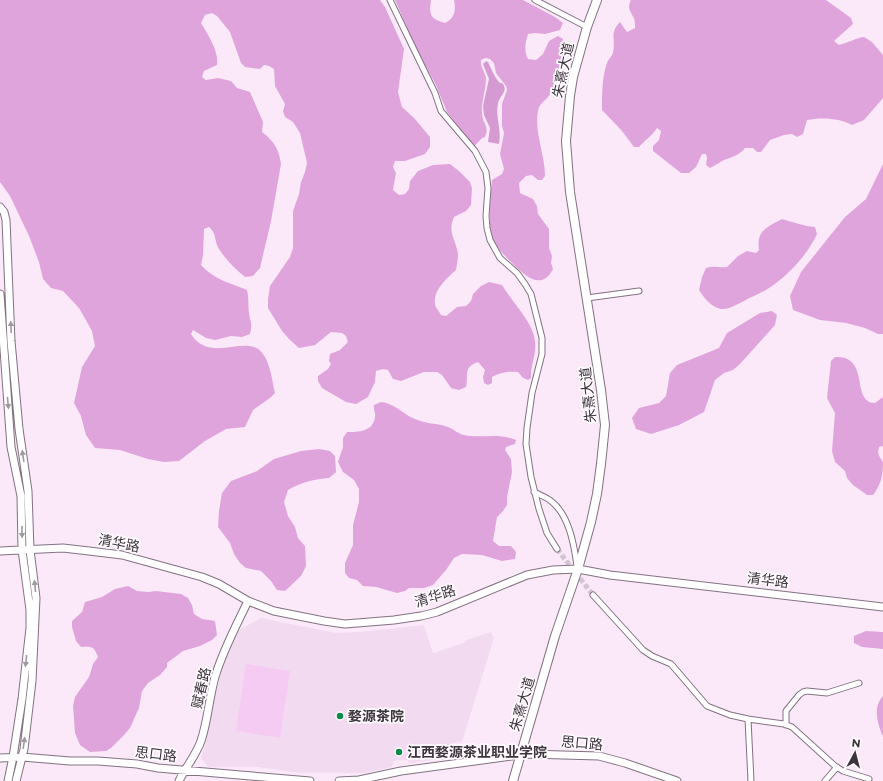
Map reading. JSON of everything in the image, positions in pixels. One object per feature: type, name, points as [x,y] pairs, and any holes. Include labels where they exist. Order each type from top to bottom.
[{"type":"main road","name":"朱熹大道","points":[[513,781],[555,636],[578,568],[591,522],[597,494],[605,425],[597,354],[590,322],[570,192],[566,141],[571,90],[576,64],[597,0]]},
{"type":"main road","points":[[0,207],[4,212],[6,220],[11,341],[20,440],[28,491],[30,550],[36,598],[32,681],[22,757],[16,781]]},
{"type":"main road","points":[[0,294],[11,447],[21,496],[22,550],[30,610],[30,628],[22,699],[8,781]]},
{"type":"main road","name":"清华路","points":[[0,551],[63,548],[89,550],[122,556],[202,577],[219,584],[248,601],[274,611],[345,624],[421,616],[437,612],[527,575],[553,570],[578,568],[610,574],[883,607]]},
{"type":"main road","name":"赋春路","points":[[179,781],[194,756],[201,740],[208,716],[210,697],[215,677],[226,645],[248,601]]},
{"type":"main road","name":"思口路","points":[[338,781],[358,780],[401,771],[521,754],[599,756],[625,763],[677,781]]},
{"type":"main road","name":"思口路","points":[[0,758],[22,757],[70,761],[98,761],[185,771],[310,781]]},
{"type":"street","points":[[390,0],[435,92],[441,111],[475,151],[486,172],[488,188],[486,216],[490,240],[500,258],[517,273],[531,294],[543,344],[542,354],[532,393],[526,444],[530,477],[534,492],[547,533],[557,549]]},
{"type":"street","points":[[535,0],[587,27]]},
{"type":"street","points":[[587,298],[639,291]]},
{"type":"street","points":[[534,492],[556,506],[564,519],[572,536],[578,568]]},
{"type":"street","points":[[593,595],[643,650],[652,656],[671,664],[707,706],[730,715],[792,727],[837,767],[869,779]]},
{"type":"street","points":[[786,725],[786,711],[803,692],[827,693],[859,683]]},
{"type":"street","points":[[748,719],[751,781]]},
{"type":"street","points":[[825,781],[837,767]]},
{"type":"shaded area","points":[[0,0],[380,0],[385,7],[404,49],[398,92],[402,107],[414,118],[430,137],[430,147],[425,154],[405,161],[395,161],[393,167],[396,173],[393,190],[399,195],[405,194],[409,189],[410,181],[418,171],[433,165],[450,164],[470,182],[472,188],[471,205],[466,211],[454,217],[451,227],[458,254],[456,270],[438,289],[435,304],[441,315],[446,316],[457,307],[466,306],[471,301],[473,294],[481,286],[489,282],[502,285],[526,319],[533,334],[535,346],[531,378],[528,380],[523,378],[518,372],[505,372],[492,377],[492,383],[488,385],[484,383],[483,377],[485,370],[478,362],[473,364],[468,369],[466,387],[459,390],[451,388],[442,375],[437,372],[424,372],[401,381],[393,379],[388,370],[383,369],[376,371],[375,382],[368,397],[356,404],[346,402],[322,388],[318,381],[318,376],[328,369],[331,364],[329,361],[330,354],[340,350],[348,342],[346,336],[342,333],[331,332],[315,345],[299,348],[282,331],[268,308],[270,286],[290,257],[293,248],[293,211],[307,163],[300,133],[293,122],[285,117],[283,111],[285,104],[275,86],[274,69],[264,65],[260,69],[245,67],[241,63],[230,32],[217,16],[212,13],[205,15],[201,23],[215,49],[217,65],[204,71],[202,77],[206,80],[218,78],[231,81],[237,88],[250,92],[263,122],[262,132],[275,146],[279,154],[281,164],[271,221],[260,268],[253,276],[245,277],[234,268],[219,249],[212,229],[209,227],[204,229],[201,265],[216,277],[247,290],[251,325],[250,334],[242,337],[231,336],[215,340],[206,338],[193,330],[191,334],[199,343],[208,347],[218,348],[248,346],[256,348],[266,358],[275,393],[253,410],[245,427],[226,429],[205,441],[179,461],[164,462],[148,459],[120,450],[95,448],[86,435],[81,416],[74,403],[82,367],[95,346],[92,331],[79,308],[63,291],[51,288],[43,279],[39,262],[29,236],[10,196],[0,182]]},
{"type":"shaded area","points":[[395,0],[431,0],[430,9],[433,18],[445,23],[453,16],[455,7],[454,0],[523,0],[555,17],[563,23],[560,30],[545,34],[528,34],[525,47],[528,59],[536,60],[543,54],[549,41],[558,36],[563,39],[561,60],[555,81],[549,96],[540,106],[538,111],[537,127],[545,168],[545,176],[542,180],[538,180],[532,175],[526,176],[519,183],[520,193],[533,199],[537,206],[538,214],[549,229],[549,248],[552,256],[551,263],[553,269],[549,276],[544,279],[534,279],[523,273],[501,252],[492,236],[490,215],[492,180],[502,174],[504,169],[500,154],[504,133],[502,126],[502,104],[507,90],[506,86],[496,73],[494,63],[490,59],[485,58],[481,60],[481,65],[486,78],[482,116],[487,130],[485,137],[474,146],[447,112],[435,83],[417,51]]},
{"type":"shaded area","points":[[631,0],[826,0],[851,18],[853,24],[834,41],[839,45],[864,37],[872,42],[883,55],[883,98],[864,120],[852,125],[842,121],[830,119],[807,120],[803,134],[797,137],[792,134],[770,140],[761,152],[757,152],[753,148],[745,148],[737,155],[710,168],[706,165],[706,154],[702,154],[696,167],[689,173],[681,173],[653,151],[653,146],[659,140],[661,131],[657,128],[639,147],[634,147],[622,131],[602,110],[604,74],[605,68],[613,53],[615,30],[620,22],[627,32],[635,28],[634,18],[629,7]]},
{"type":"shaded area","points":[[486,61],[500,83],[503,84],[505,88],[497,108],[500,134],[499,144],[488,142],[490,128],[484,115],[483,106],[489,79],[483,64]]},
{"type":"shaded area","points":[[883,164],[883,334],[878,334],[865,328],[846,323],[820,320],[793,310],[790,296],[801,272],[845,217],[866,199]]},
{"type":"shaded area","points":[[782,219],[815,227],[817,234],[802,258],[774,285],[761,293],[727,309],[717,308],[711,304],[699,290],[706,268],[727,267],[738,256],[747,251],[756,253],[759,250],[759,238],[764,230]]},
{"type":"shaded area","points":[[772,311],[777,315],[775,325],[740,364],[733,370],[724,373],[715,380],[704,412],[679,425],[651,434],[636,429],[632,418],[639,408],[659,403],[666,396],[670,373],[677,365],[719,348],[727,333],[760,313]]},
{"type":"shaded area","points":[[835,357],[846,358],[853,363],[857,370],[863,395],[868,401],[875,403],[883,397],[883,446],[879,447],[878,453],[883,462],[883,471],[880,484],[873,495],[867,495],[853,485],[847,478],[845,471],[835,462],[832,451],[835,413],[827,398],[831,361]]},
{"type":"shaded area","points":[[381,402],[394,406],[419,421],[444,426],[462,434],[471,436],[502,436],[516,440],[515,444],[506,447],[505,450],[511,459],[512,472],[507,505],[497,517],[493,541],[499,546],[511,546],[516,552],[515,559],[502,561],[482,555],[462,554],[454,558],[433,585],[424,588],[409,588],[405,591],[397,593],[376,587],[363,586],[357,580],[349,578],[345,573],[345,563],[353,545],[353,525],[359,502],[359,489],[354,480],[343,472],[338,462],[343,447],[343,438],[347,432],[364,430],[371,426],[374,422],[375,416],[374,405]]},
{"type":"shaded area","points":[[319,449],[330,451],[335,456],[336,472],[329,478],[308,481],[288,490],[284,502],[288,516],[295,527],[298,538],[305,546],[306,566],[301,576],[285,591],[277,590],[271,581],[261,571],[246,568],[240,563],[234,554],[230,543],[218,527],[222,493],[231,481],[257,471],[274,459],[301,451]]},
{"type":"shaded area","points":[[128,586],[137,591],[156,591],[181,594],[188,598],[192,605],[194,614],[202,619],[215,621],[217,635],[212,640],[200,646],[183,651],[167,663],[167,667],[160,675],[148,683],[142,691],[139,708],[130,728],[125,734],[106,751],[90,752],[80,745],[75,733],[73,706],[75,697],[89,677],[93,664],[98,657],[92,648],[81,647],[76,641],[72,621],[82,612],[85,602],[102,597],[115,589]]},
{"type":"shaded area","name":"婺源茶院","points":[[261,618],[336,633],[424,625],[433,653],[491,632],[494,638],[462,742],[452,743],[454,757],[410,763],[407,760],[394,761],[392,767],[365,773],[300,773],[258,767],[208,767],[201,758],[207,738],[215,695],[226,658],[239,630]]},
{"type":"shaded area","points":[[866,631],[883,632],[883,649],[862,647],[854,643],[854,636]]},
{"type":"shaded area","points":[[246,664],[290,671],[280,738],[236,731]]},
{"type":"shaded area","points":[[883,696],[883,737],[878,721],[877,711]]},
{"type":"tunnel","points":[[557,549],[593,595]]},
{"type":"place","name":"婺源茶院","points":[[340,716]]},
{"type":"place","name":"江西婺源茶业职业学院","points":[[399,752]]}]
